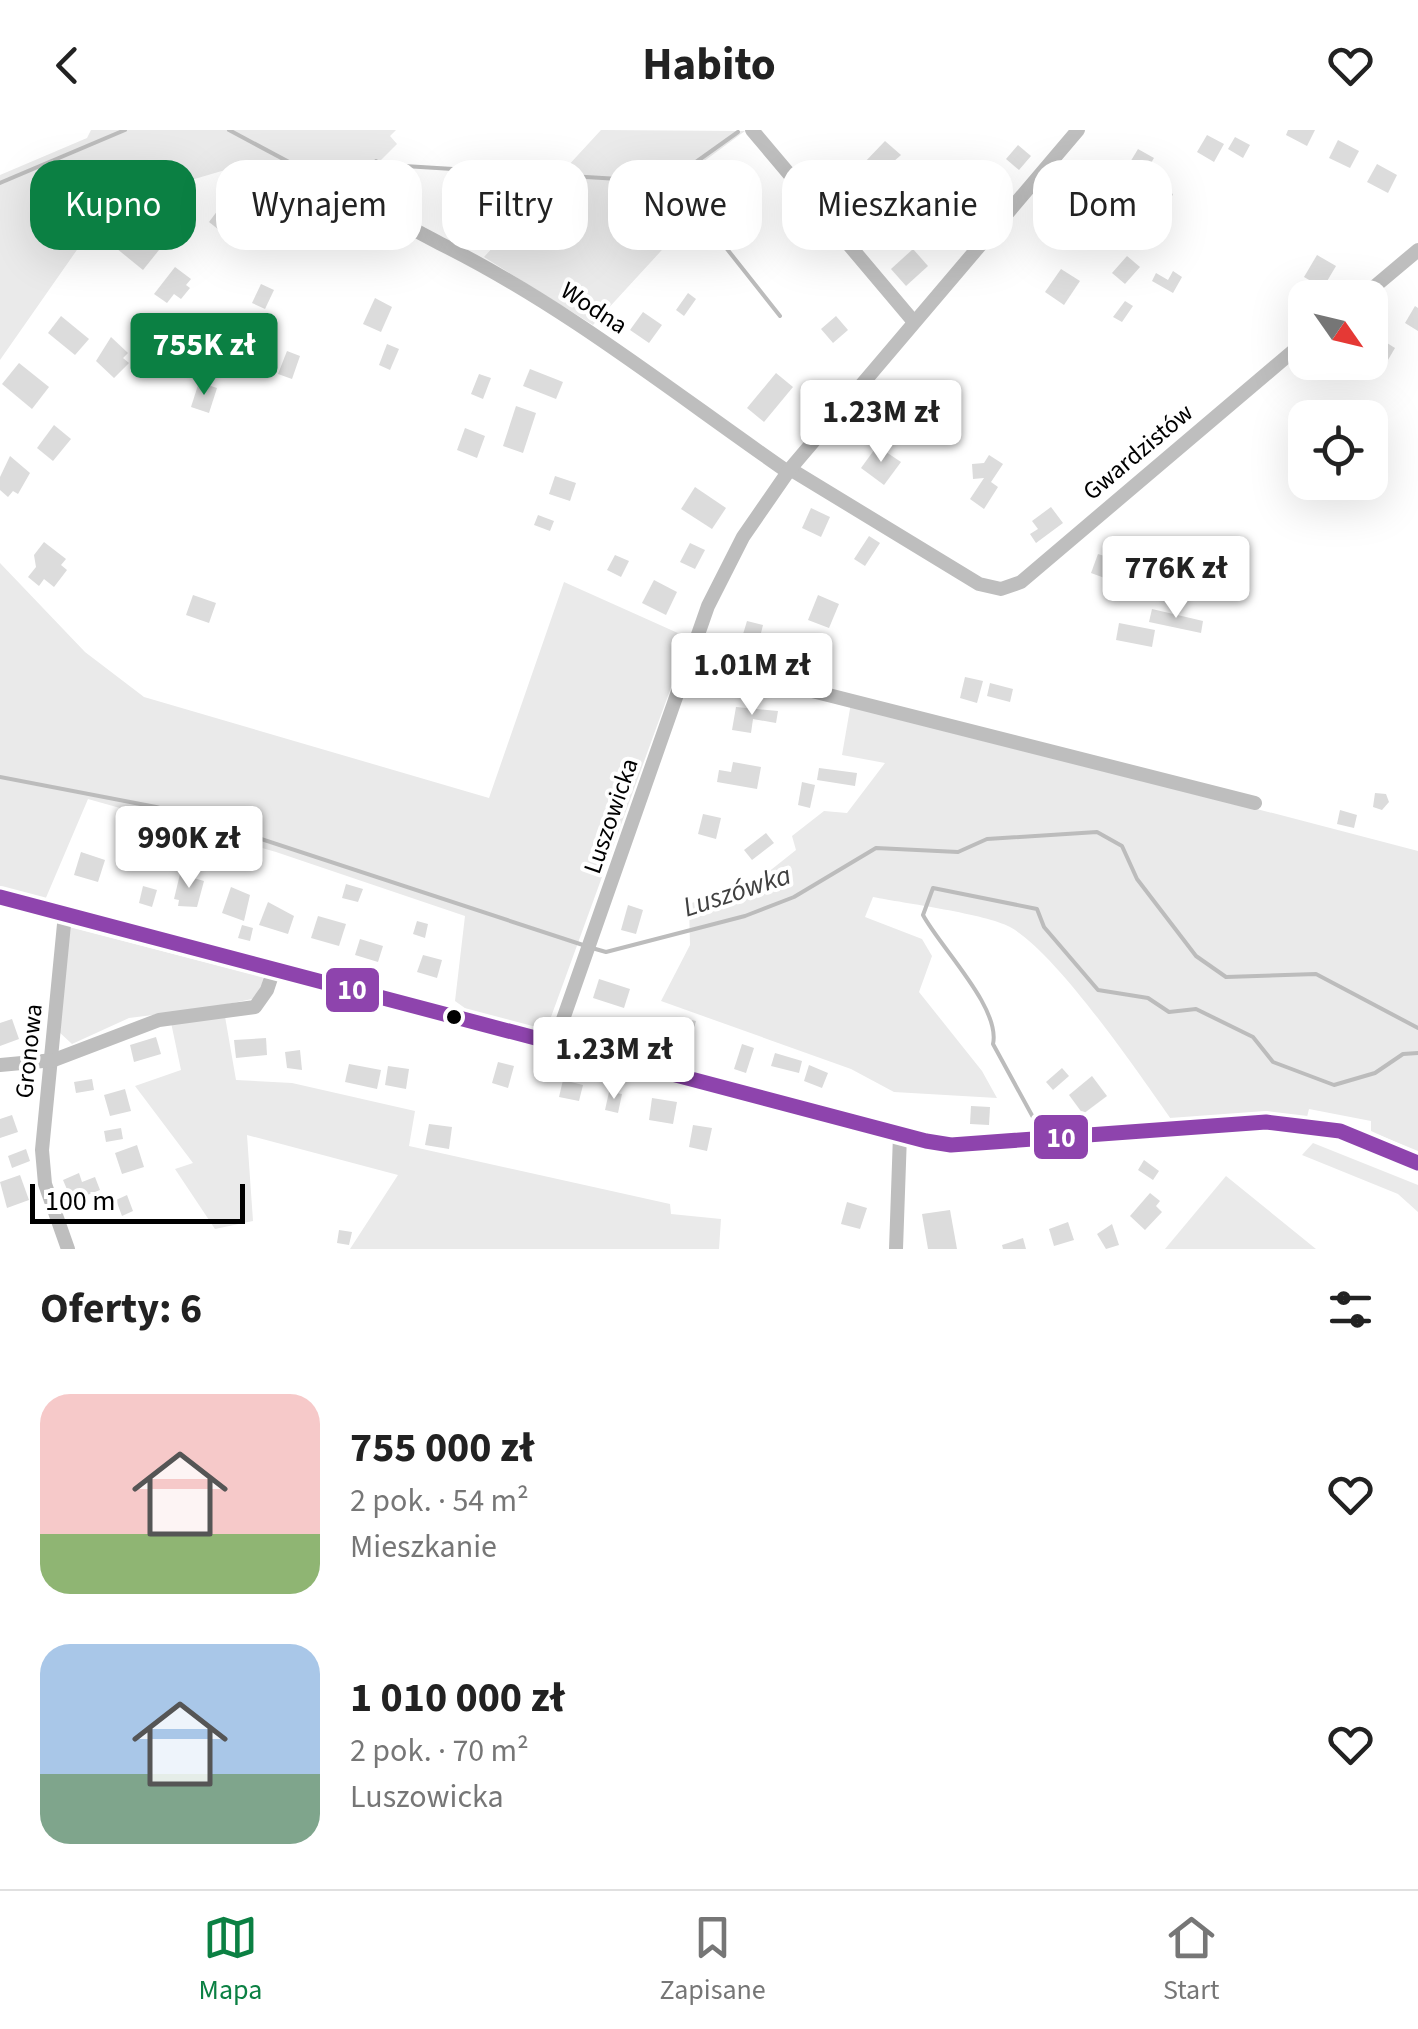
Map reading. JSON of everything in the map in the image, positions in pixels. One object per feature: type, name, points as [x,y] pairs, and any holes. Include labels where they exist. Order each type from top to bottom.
[{"type":"street","points":[[752,130],[914,322]]},
{"type":"street","name":"Luszowicka","points":[[554,1045],[708,606],[743,537],[789,471],[1078,130]]},
{"type":"street","name":"Wodna","points":[[422,237],[515,284],[632,359],[789,471]]},
{"type":"street","points":[[1382,280],[1418,250]]},
{"type":"street","name":"Gwardzistów","points":[[789,471],[978,584],[1001,589],[1021,582],[1288,354]]},
{"type":"street","points":[[690,660],[1255,803]]},
{"type":"street","points":[[0,897],[900,1136],[951,1144],[1266,1122],[1340,1132],[1418,1163]]},
{"type":"street","name":"Gronowa","points":[[65,914],[54,1060],[42,1150],[46,1184],[68,1249]]},
{"type":"street","points":[[0,1065],[54,1060],[146,1023],[255,1007],[268,990],[274,969]]},
{"type":"street","points":[[896,1249],[900,1136]]},
{"type":"shaded area","points":[[91,130],[396,130],[390,136],[397,144],[381,160],[216,160],[216,173],[196,179],[196,160],[35,160],[87,138]]},
{"type":"shaded area","points":[[601,130],[745,131],[706,160],[608,160],[608,250],[662,250],[593,325],[484,257],[490,250],[588,250],[588,160],[573,160]]},
{"type":"shaded area","points":[[30,162],[30,250],[77,250],[0,360],[0,175]]},
{"type":"shaded area","points":[[0,563],[85,652],[144,697],[489,798],[564,582],[689,638],[547,1028],[540,1031],[469,1011],[455,1001],[465,916],[276,852],[88,799],[45,900],[0,886]]},
{"type":"shaded area","points":[[851,703],[1418,851],[1418,1152],[1371,1131],[1371,1121],[1309,1109],[1307,1117],[1173,1122],[1097,1017],[1051,962],[1010,927],[964,913],[873,897],[865,917],[922,939],[932,956],[919,992],[982,1071],[997,1098],[894,1092],[851,1069],[661,1001],[690,945],[689,904],[762,877],[796,850],[792,836],[824,811],[847,813],[885,763],[842,755]]},
{"type":"shaded area","points":[[69,927],[263,977],[262,991],[252,999],[223,1005],[236,1080],[292,1083],[415,1111],[409,1146],[670,1204],[671,1214],[721,1219],[719,1249],[350,1249],[398,1175],[247,1135],[253,1221],[215,1229],[175,1169],[193,1163],[135,1086],[181,1070],[169,1013],[129,1018],[72,1044],[58,1031]]},
{"type":"shaded area","points":[[1313,1143],[1418,1185],[1418,1212],[1398,1194],[1302,1155]]},
{"type":"shaded area","points":[[1226,1176],[1316,1249],[1165,1249]]},
{"type":"building","points":[[1288,130],[1315,130],[1307,146],[1286,135]]},
{"type":"building","points":[[1207,135],[1224,144],[1214,162],[1197,152]]},
{"type":"building","points":[[1235,137],[1250,145],[1243,158],[1228,149]]},
{"type":"building","points":[[1338,140],[1359,151],[1350,168],[1329,158]]},
{"type":"building","points":[[885,141],[901,155],[895,160],[867,160]]},
{"type":"building","points":[[1018,145],[1031,156],[1019,170],[1013,160],[1006,159]]},
{"type":"building","points":[[1138,149],[1154,158],[1153,160],[1131,160]]},
{"type":"building","points":[[1377,164],[1397,175],[1388,193],[1367,182]]},
{"type":"building","points":[[118,250],[159,250],[143,270]]},
{"type":"building","points":[[912,250],[928,266],[906,286],[891,269]]},
{"type":"building","points":[[1317,255],[1336,266],[1328,280],[1304,277]]},
{"type":"building","points":[[1127,256],[1140,267],[1125,284],[1112,273]]},
{"type":"building","points":[[175,267],[191,279],[186,285],[190,288],[181,299],[174,294],[167,303],[154,294]]},
{"type":"building","points":[[1061,269],[1080,281],[1064,305],[1045,292]]},
{"type":"building","points":[[1173,271],[1182,277],[1173,293],[1152,281],[1156,273],[1168,280]]},
{"type":"building","points":[[261,284],[274,290],[265,309],[252,303]]},
{"type":"building","points":[[688,293],[696,299],[684,316],[676,310]]},
{"type":"building","points":[[375,298],[392,307],[381,332],[363,324]]},
{"type":"building","points":[[1125,301],[1133,306],[1122,322],[1113,317]]},
{"type":"building","points":[[1415,306],[1418,308],[1418,331],[1405,323]]},
{"type":"building","points":[[643,312],[662,325],[649,343],[630,330]]},
{"type":"building","points":[[61,316],[89,339],[75,355],[48,333]]},
{"type":"building","points":[[836,316],[848,330],[833,343],[821,329]]},
{"type":"building","points":[[217,336],[234,341],[226,368],[209,363]]},
{"type":"building","points":[[111,337],[128,353],[123,358],[129,363],[114,378],[96,361]]},
{"type":"building","points":[[387,344],[399,349],[390,370],[379,365]]},
{"type":"building","points":[[287,351],[300,356],[292,379],[278,374]]},
{"type":"building","points":[[19,363],[49,387],[32,409],[2,384]]},
{"type":"building","points":[[530,369],[563,382],[556,399],[523,386]]},
{"type":"building","points":[[776,373],[793,387],[764,422],[747,408]]},
{"type":"building","points":[[479,374],[491,378],[483,399],[471,394]]},
{"type":"building","points":[[199,382],[217,388],[209,413],[191,407]]},
{"type":"building","points":[[516,406],[536,413],[523,453],[503,446]]},
{"type":"building","points":[[54,425],[71,439],[53,461],[37,448]]},
{"type":"building","points":[[465,428],[485,436],[477,458],[457,450]]},
{"type":"building","points":[[877,446],[901,462],[884,485],[861,468]]},
{"type":"building","points":[[989,455],[1003,464],[991,482],[998,487],[984,509],[970,499],[984,478],[973,479],[972,464],[984,463]]},
{"type":"building","points":[[10,456],[30,473],[18,494],[13,491],[8,497],[0,490],[0,477]]},
{"type":"building","points":[[555,476],[576,483],[570,501],[549,494]]},
{"type":"building","points":[[695,487],[726,508],[712,529],[681,509]]},
{"type":"building","points":[[1051,507],[1063,523],[1036,543],[1030,534],[1038,529],[1032,521]]},
{"type":"building","points":[[811,508],[830,517],[821,537],[802,528]]},
{"type":"building","points":[[538,515],[554,521],[550,531],[534,525]]},
{"type":"building","points":[[869,536],[880,543],[865,566],[854,559]]},
{"type":"building","points":[[44,542],[66,559],[61,565],[67,570],[54,587],[44,579],[39,586],[28,577],[36,567],[34,555]]},
{"type":"building","points":[[690,543],[705,550],[695,569],[680,562]]},
{"type":"building","points":[[1151,551],[1164,554],[1157,586],[1145,583]]},
{"type":"building","points":[[1098,554],[1117,560],[1110,580],[1091,573]]},
{"type":"building","points":[[615,555],[629,561],[621,577],[607,570]]},
{"type":"building","points":[[654,580],[677,592],[666,615],[642,603]]},
{"type":"building","points":[[193,595],[216,603],[209,623],[186,615]]},
{"type":"building","points":[[818,595],[839,604],[829,628],[808,620]]},
{"type":"building","points":[[1152,609],[1203,621],[1201,633],[1149,622]]},
{"type":"building","points":[[747,621],[763,625],[758,645],[741,641]]},
{"type":"building","points":[[1119,623],[1155,630],[1152,647],[1116,640]]},
{"type":"building","points":[[965,677],[983,681],[977,703],[960,698]]},
{"type":"building","points":[[990,683],[1013,689],[1010,702],[987,696]]},
{"type":"building","points":[[736,707],[778,711],[776,723],[753,719],[751,733],[732,730]]},
{"type":"building","points":[[733,762],[761,767],[757,789],[717,782],[719,770],[731,772]]},
{"type":"building","points":[[819,768],[857,773],[855,786],[817,780]]},
{"type":"building","points":[[802,782],[815,785],[810,808],[798,805]]},
{"type":"building","points":[[1375,793],[1386,794],[1389,802],[1382,810],[1373,807]]},
{"type":"building","points":[[1340,810],[1357,815],[1354,828],[1337,824]]},
{"type":"building","points":[[703,814],[721,818],[716,839],[698,834]]},
{"type":"building","points":[[126,832],[151,840],[145,860],[120,853]]},
{"type":"building","points":[[766,833],[774,843],[752,860],[744,850]]},
{"type":"building","points":[[212,839],[229,844],[225,856],[208,850]]},
{"type":"building","points":[[81,852],[105,860],[98,882],[74,875]]},
{"type":"building","points":[[180,874],[204,881],[197,907],[178,906],[179,900],[174,899]]},
{"type":"building","points":[[346,884],[363,889],[358,902],[342,898]]},
{"type":"building","points":[[143,886],[157,890],[152,907],[139,903]]},
{"type":"building","points":[[231,887],[250,895],[244,921],[222,913]]},
{"type":"building","points":[[268,902],[294,916],[288,934],[259,925]]},
{"type":"building","points":[[628,905],[643,910],[636,934],[621,930]]},
{"type":"building","points":[[318,916],[346,924],[339,946],[311,938]]},
{"type":"building","points":[[417,921],[428,924],[425,938],[413,934]]},
{"type":"building","points":[[242,925],[253,928],[250,941],[238,938]]},
{"type":"building","points":[[360,939],[383,946],[378,962],[355,955]]},
{"type":"building","points":[[423,955],[442,960],[437,978],[417,972]]},
{"type":"building","points":[[599,979],[630,989],[624,1008],[593,998]]},
{"type":"building","points":[[683,1018],[696,1021],[688,1049],[659,1041],[663,1024],[680,1029]]},
{"type":"building","points":[[12,1019],[19,1039],[0,1046],[0,1023]]},
{"type":"building","points":[[156,1037],[161,1054],[134,1062],[130,1045]]},
{"type":"building","points":[[266,1038],[267,1055],[236,1058],[234,1040]]},
{"type":"building","points":[[742,1044],[754,1048],[746,1073],[734,1069]]},
{"type":"building","points":[[300,1050],[302,1070],[287,1068],[285,1052]]},
{"type":"building","points":[[775,1053],[802,1061],[799,1073],[771,1066]]},
{"type":"building","points":[[498,1062],[514,1066],[508,1088],[492,1083]]},
{"type":"building","points":[[349,1064],[381,1070],[377,1089],[345,1082]]},
{"type":"building","points":[[809,1065],[828,1073],[822,1088],[804,1081]]},
{"type":"building","points":[[388,1066],[409,1069],[406,1089],[385,1085]]},
{"type":"building","points":[[1062,1068],[1069,1076],[1053,1090],[1046,1082]]},
{"type":"building","points":[[1092,1076],[1107,1096],[1083,1114],[1069,1095]]},
{"type":"building","points":[[92,1079],[94,1090],[76,1093],[74,1082]]},
{"type":"building","points":[[563,1080],[583,1085],[579,1101],[559,1097]]},
{"type":"building","points":[[125,1089],[131,1111],[110,1116],[104,1095]]},
{"type":"building","points":[[609,1092],[622,1094],[618,1113],[605,1110]]},
{"type":"building","points":[[652,1098],[677,1102],[673,1124],[649,1120]]},
{"type":"building","points":[[971,1106],[990,1107],[989,1125],[970,1124]]},
{"type":"building","points":[[12,1115],[18,1132],[0,1138],[0,1119]]},
{"type":"building","points":[[429,1124],[452,1127],[449,1149],[425,1145]]},
{"type":"building","points":[[693,1125],[712,1128],[707,1151],[689,1147]]},
{"type":"building","points":[[121,1128],[123,1139],[106,1142],[104,1131]]},
{"type":"building","points":[[137,1145],[144,1167],[122,1174],[115,1153]]},
{"type":"building","points":[[26,1149],[30,1161],[12,1168],[8,1156]]},
{"type":"building","points":[[1144,1160],[1159,1171],[1153,1180],[1138,1170]]},
{"type":"building","points":[[79,1173],[82,1182],[95,1177],[100,1190],[72,1201],[63,1180]]},
{"type":"building","points":[[20,1175],[29,1200],[7,1208],[0,1182]]},
{"type":"building","points":[[1150,1193],[1160,1201],[1156,1206],[1162,1212],[1145,1230],[1130,1216]]},
{"type":"building","points":[[127,1195],[133,1211],[122,1216],[116,1200]]},
{"type":"building","points":[[847,1202],[867,1208],[860,1229],[841,1224]]},
{"type":"building","points":[[950,1210],[957,1249],[928,1249],[922,1214]]},
{"type":"building","points":[[1068,1222],[1074,1240],[1054,1246],[1049,1229]]},
{"type":"building","points":[[1112,1224],[1119,1245],[1106,1249],[1097,1234]]},
{"type":"building","points":[[339,1230],[352,1232],[349,1245],[337,1243]]},
{"type":"building","points":[[1023,1238],[1026,1249],[1003,1249],[1002,1245]]},
{"type":"waterway","points":[[0,183],[125,130]]},
{"type":"waterway","points":[[229,130],[285,160]]},
{"type":"waterway","points":[[422,167],[668,182],[738,132]]},
{"type":"waterway","points":[[728,250],[780,316]]},
{"type":"waterway","name":"Luszówka","points":[[0,777],[156,807],[219,825],[583,945]]},
{"type":"waterway","name":"Luszówka","points":[[592,948],[606,952],[745,916],[794,897],[876,848],[958,852],[987,839],[1097,832],[1122,846],[1137,879],[1196,956],[1226,977],[1316,974],[1418,1028]]},
{"type":"waterway","points":[[1040,1130],[993,1044],[993,1029],[979,996],[923,915],[933,888],[1037,909],[1044,927],[1098,990],[1148,998],[1169,1012],[1196,1009],[1253,1037],[1273,1062],[1334,1085],[1375,1073],[1403,1054],[1418,1053]]},
{"type":"transit line","name":"10","points":[[0,897],[926,1141],[951,1145],[1266,1122],[1340,1131],[1418,1163]]}]
